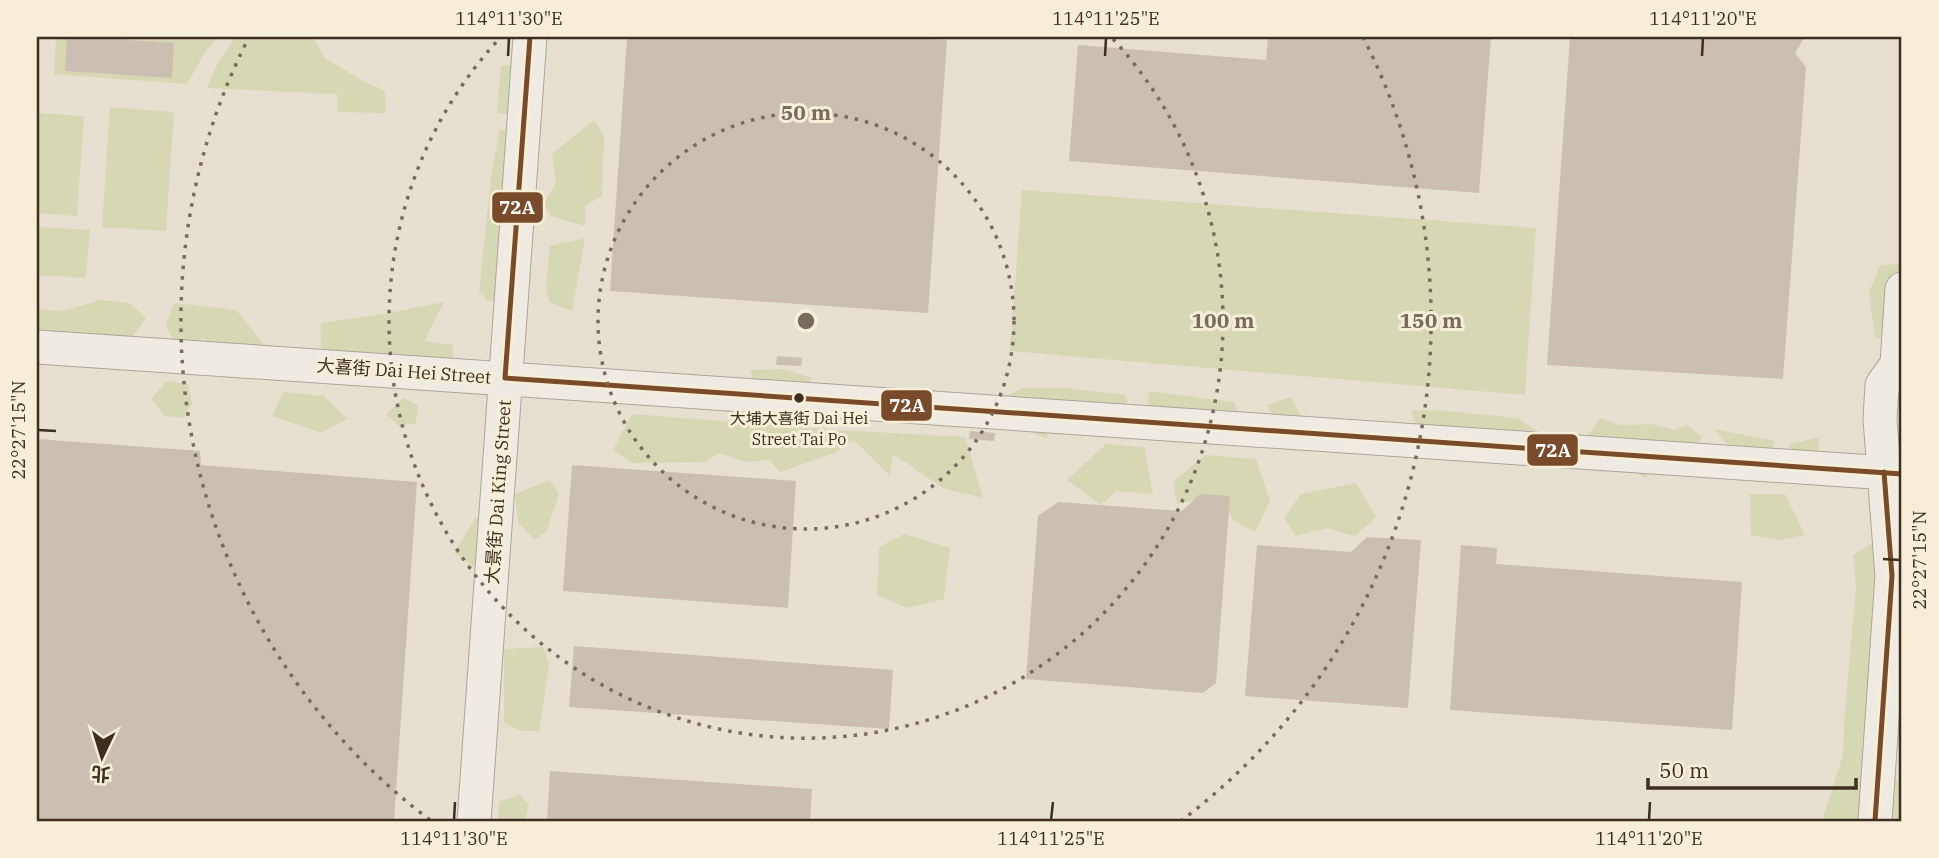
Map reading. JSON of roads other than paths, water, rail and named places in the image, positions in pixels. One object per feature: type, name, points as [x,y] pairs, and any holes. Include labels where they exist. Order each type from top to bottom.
[{"type":"street","name":"大景街 Dai King Street","points":[[474,821],[530,37]]},
{"type":"street","points":[[1875,821],[1892,576],[1893,473],[1880,419],[1882,385],[1900,370],[1902,289]]},
{"type":"street","name":"大喜街 Dai Hei Street","points":[[37,347],[1893,473]]},
{"type":"place","name":"大埔大喜街 Dai Hei Street Tai Po","points":[[799,398]]}]
